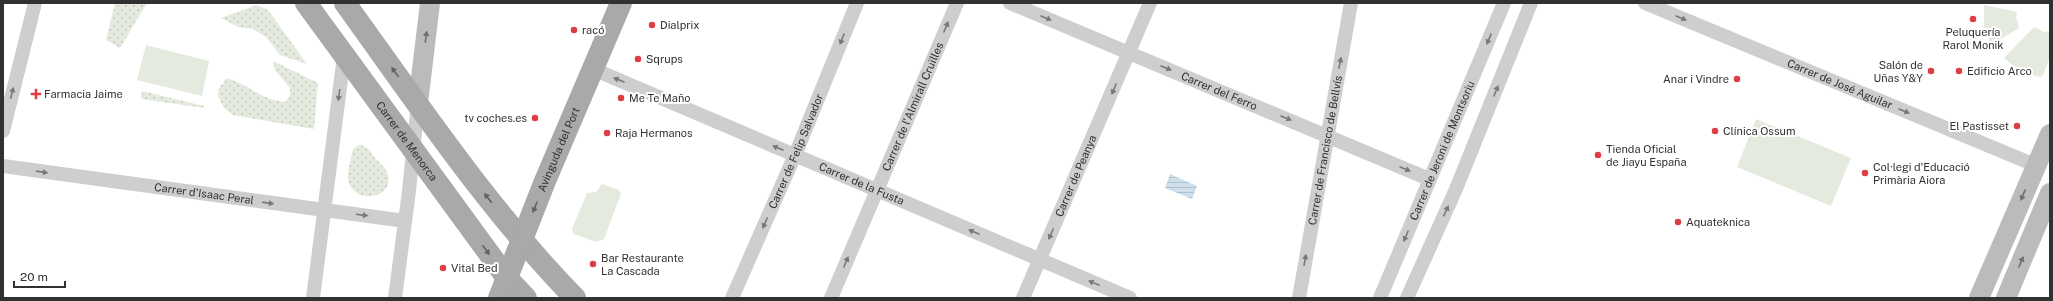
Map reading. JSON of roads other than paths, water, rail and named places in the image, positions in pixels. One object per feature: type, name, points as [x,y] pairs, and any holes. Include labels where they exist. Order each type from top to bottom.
[{"type":"main road","name":"Carrer de Menorca","points":[[306,3],[413,151],[503,288],[526,298]]},
{"type":"main road","points":[[345,3],[473,179],[521,240],[575,298]]},
{"type":"main road","name":"Avinguda del Port","points":[[503,288],[521,240],[621,3]]},
{"type":"street","points":[[3,131],[35,3]]},
{"type":"street","points":[[395,298],[430,3]]},
{"type":"street","name":"Carrer de Felip Salvador","points":[[732,298],[795,155],[857,3]]},
{"type":"street","name":"Carrer de l'Almirall Cruïlles","points":[[831,298],[956,3]]},
{"type":"street","name":"Carrer del Ferro","points":[[1010,3],[1429,179]]},
{"type":"street","name":"Carrer de Peanya","points":[[1023,298],[1150,3]]},
{"type":"street","name":"Carrer de Francisco de Bellvís","points":[[1299,298],[1326,135],[1351,3]]},
{"type":"street","name":"Carrer de Jeroni de Montsoriu","points":[[1380,298],[1504,3]]},
{"type":"street","points":[[1407,298],[1456,189],[1531,3]]},
{"type":"street","name":"Carrer de José Aguilar","points":[[1645,3],[2043,166]]},
{"type":"street","points":[[313,298],[344,56]]},
{"type":"street","name":"Carrer de la Fusta","points":[[593,69],[1039,261],[1130,298]]},
{"type":"street","points":[[1979,298],[2043,166],[2050,134]]},
{"type":"street","name":"Carrer d'Isaac Peral","points":[[3,166],[405,221]]},
{"type":"street","points":[[2006,298],[2050,193]]},
{"type":"water","points":[[1170,174],[1197,186],[1192,199],[1165,188]]},
{"type":"place","name":"Peluquería Rarol Monik","points":[[1973,19]]},
{"type":"place","name":"Dialprix","points":[[652,25]]},
{"type":"place","name":"racó","points":[[574,30]]},
{"type":"place","name":"Sqrups","points":[[638,59]]},
{"type":"place","name":"Salón de Uñas Y&Y","points":[[1931,71]]},
{"type":"place","name":"Edificio Arco","points":[[1959,71]]},
{"type":"place","name":"Anar i Vindre","points":[[1737,79]]},
{"type":"place","name":"Farmacia Jaime","points":[[36,94]]},
{"type":"place","name":"Me Te Maño","points":[[621,98]]},
{"type":"place","name":"tv coches.es","points":[[535,118]]},
{"type":"place","name":"El Pastisset","points":[[2017,126]]},
{"type":"place","name":"Clínica Ossum","points":[[1715,131]]},
{"type":"place","name":"Raja Hermanos","points":[[607,133]]},
{"type":"place","name":"Tienda Oficial de Jiayu España","points":[[1598,155]]},
{"type":"place","name":"Col·legi d'Educació Primària Aiora","points":[[1865,173]]},
{"type":"place","name":"Aquateknica","points":[[1678,222]]},
{"type":"place","name":"Bar Restaurante La Cascada","points":[[593,264]]},
{"type":"place","name":"Vital Bed","points":[[443,268]]}]
